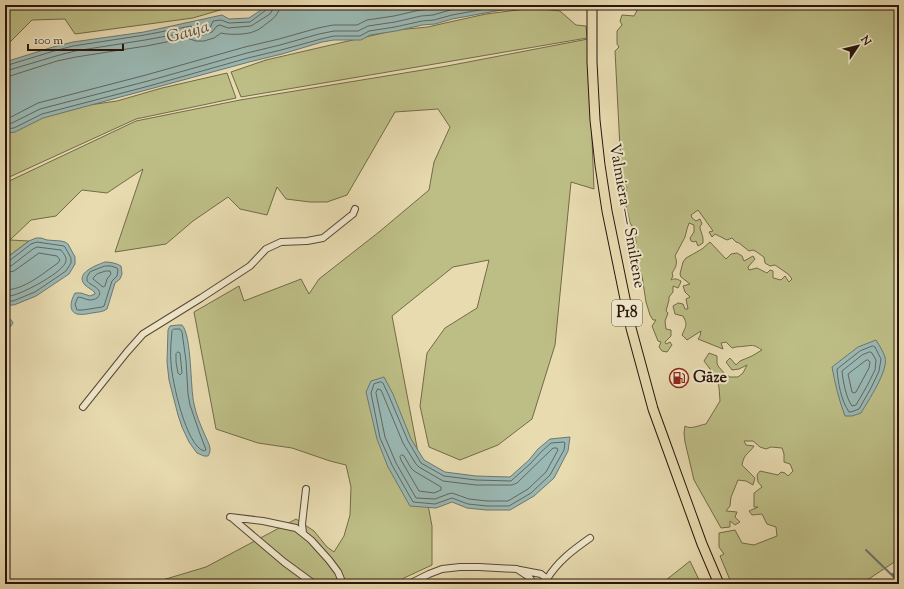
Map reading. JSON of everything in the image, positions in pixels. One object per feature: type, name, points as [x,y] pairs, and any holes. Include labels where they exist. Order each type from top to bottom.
[{"type":"main road","name":"Valmiera — Smiltene","points":[[592,5],[595,120],[600,165],[607,211],[631,328],[653,409],[702,544],[719,584]]},
{"type":"street","points":[[83,407],[143,334],[250,266],[266,249],[281,242],[307,241],[323,238],[352,214],[355,209]]},
{"type":"street","points":[[303,533],[302,524],[306,489]]},
{"type":"street","points":[[314,584],[284,562],[230,517],[270,522],[296,528],[303,533],[329,560],[338,572],[343,584]]},
{"type":"street","points":[[409,584],[442,569],[466,567],[531,571],[541,574],[547,581],[552,571],[564,558],[590,538]]},
{"type":"street","points":[[518,569],[529,577],[534,584]]},
{"type":"green space","points":[[5,5],[252,5],[227,8],[193,18],[75,34],[65,19],[32,20],[5,47]]},
{"type":"green space","points":[[640,5],[899,6],[899,559],[861,584],[730,584],[730,580],[720,556],[724,554],[719,547],[719,533],[735,530],[742,543],[754,545],[777,536],[776,527],[767,524],[762,514],[752,515],[749,511],[758,507],[754,507],[754,493],[762,487],[758,482],[757,475],[760,471],[778,475],[781,472],[788,476],[793,471],[790,464],[784,462],[782,448],[771,447],[766,449],[760,447],[753,441],[744,441],[746,445],[754,446],[745,456],[742,465],[755,478],[753,485],[746,481],[738,480],[731,497],[730,506],[726,511],[737,512],[735,517],[740,522],[735,525],[730,521],[730,527],[721,528],[694,480],[685,442],[685,426],[692,427],[706,424],[720,401],[719,387],[716,377],[704,361],[709,353],[717,356],[718,366],[725,374],[730,377],[738,377],[743,373],[747,365],[739,369],[732,370],[726,362],[730,358],[736,365],[740,361],[762,350],[756,346],[732,348],[726,342],[721,343],[723,349],[698,339],[701,331],[687,340],[682,335],[686,326],[685,319],[683,316],[675,314],[673,306],[678,303],[683,304],[685,309],[688,309],[686,299],[690,297],[685,292],[683,286],[690,284],[681,277],[680,274],[683,262],[686,258],[702,249],[710,242],[726,259],[731,254],[737,253],[742,256],[744,261],[753,256],[755,259],[748,267],[749,270],[757,268],[767,273],[770,270],[773,271],[773,278],[781,280],[785,276],[789,282],[792,279],[788,274],[775,265],[770,266],[765,263],[764,257],[753,250],[749,251],[732,238],[727,240],[715,234],[712,237],[709,232],[713,231],[698,210],[691,215],[696,221],[700,219],[702,224],[700,228],[703,243],[698,246],[696,241],[691,241],[690,238],[694,232],[694,225],[689,223],[685,237],[675,256],[676,265],[672,273],[673,276],[671,280],[676,279],[681,281],[678,288],[673,286],[673,292],[669,297],[666,311],[668,313],[665,321],[666,329],[671,330],[671,336],[665,342],[666,344],[670,342],[672,345],[667,352],[662,351],[659,347],[661,342],[658,341],[652,326],[656,320],[653,320],[650,315],[646,302],[642,276],[634,254],[636,242],[634,229],[630,223],[626,206],[625,195],[627,187],[622,185],[620,178],[622,171],[615,51],[619,47],[617,44],[617,31],[622,25],[620,21],[622,15],[634,16]]},
{"type":"green space","points":[[533,8],[560,11],[576,25],[586,26],[587,38],[241,97],[231,72],[266,60],[396,30],[428,27],[486,14]]},
{"type":"green space","points":[[588,39],[594,189],[571,182],[555,345],[532,419],[498,445],[460,460],[429,447],[420,406],[427,353],[445,328],[477,308],[489,260],[453,267],[392,316],[432,526],[432,565],[404,578],[398,584],[149,584],[206,567],[296,519],[314,531],[327,547],[334,552],[344,536],[350,515],[351,487],[346,465],[292,448],[258,443],[216,429],[194,312],[239,286],[244,301],[301,279],[309,294],[319,279],[379,232],[429,190],[434,162],[450,127],[438,109],[395,112],[347,195],[327,202],[310,202],[286,199],[277,187],[267,215],[240,209],[228,197],[193,221],[166,244],[115,252],[143,169],[107,193],[82,190],[56,216],[31,220],[10,240],[29,241],[5,259],[5,183],[136,121],[240,100],[447,66]]},
{"type":"green space","points":[[227,73],[236,98],[136,119],[5,179],[5,129],[68,108],[117,101],[162,88]]},
{"type":"green space","points":[[690,561],[701,584],[661,584]]},
{"type":"water","name":"Gauja","points":[[265,5],[529,5],[452,19],[435,24],[370,35],[361,40],[334,40],[322,42],[43,118],[15,132],[5,133],[5,62],[73,42],[144,32],[222,15],[229,19],[249,18],[264,8]]},
{"type":"water","points":[[36,238],[61,241],[68,244],[75,257],[75,264],[69,274],[36,296],[14,305],[5,305],[5,259],[29,241]]},
{"type":"water","points":[[105,262],[121,266],[122,274],[120,279],[115,283],[107,309],[100,312],[77,314],[71,307],[75,293],[90,296],[95,294],[93,290],[82,281],[84,273],[92,267]]},
{"type":"water","points":[[5,317],[10,319],[13,323],[5,329]]},
{"type":"water","points":[[182,325],[188,340],[194,404],[198,419],[210,446],[208,456],[197,453],[189,442],[178,415],[169,380],[167,362],[168,330],[170,326]]},
{"type":"water","points":[[876,340],[885,357],[884,370],[861,413],[852,416],[845,416],[837,392],[832,367],[858,347]]},
{"type":"water","points":[[384,377],[393,394],[411,439],[424,460],[445,472],[476,476],[510,477],[550,439],[570,437],[568,451],[554,478],[534,496],[510,510],[467,508],[452,502],[436,508],[410,506],[388,467],[377,439],[366,392],[371,381]]},
{"type":"waterway","points":[[866,550],[899,582]]},
{"type":"waterway","points":[[892,574],[899,575]]},
{"type":"place","name":"Gāze","points":[[679,378]]}]
